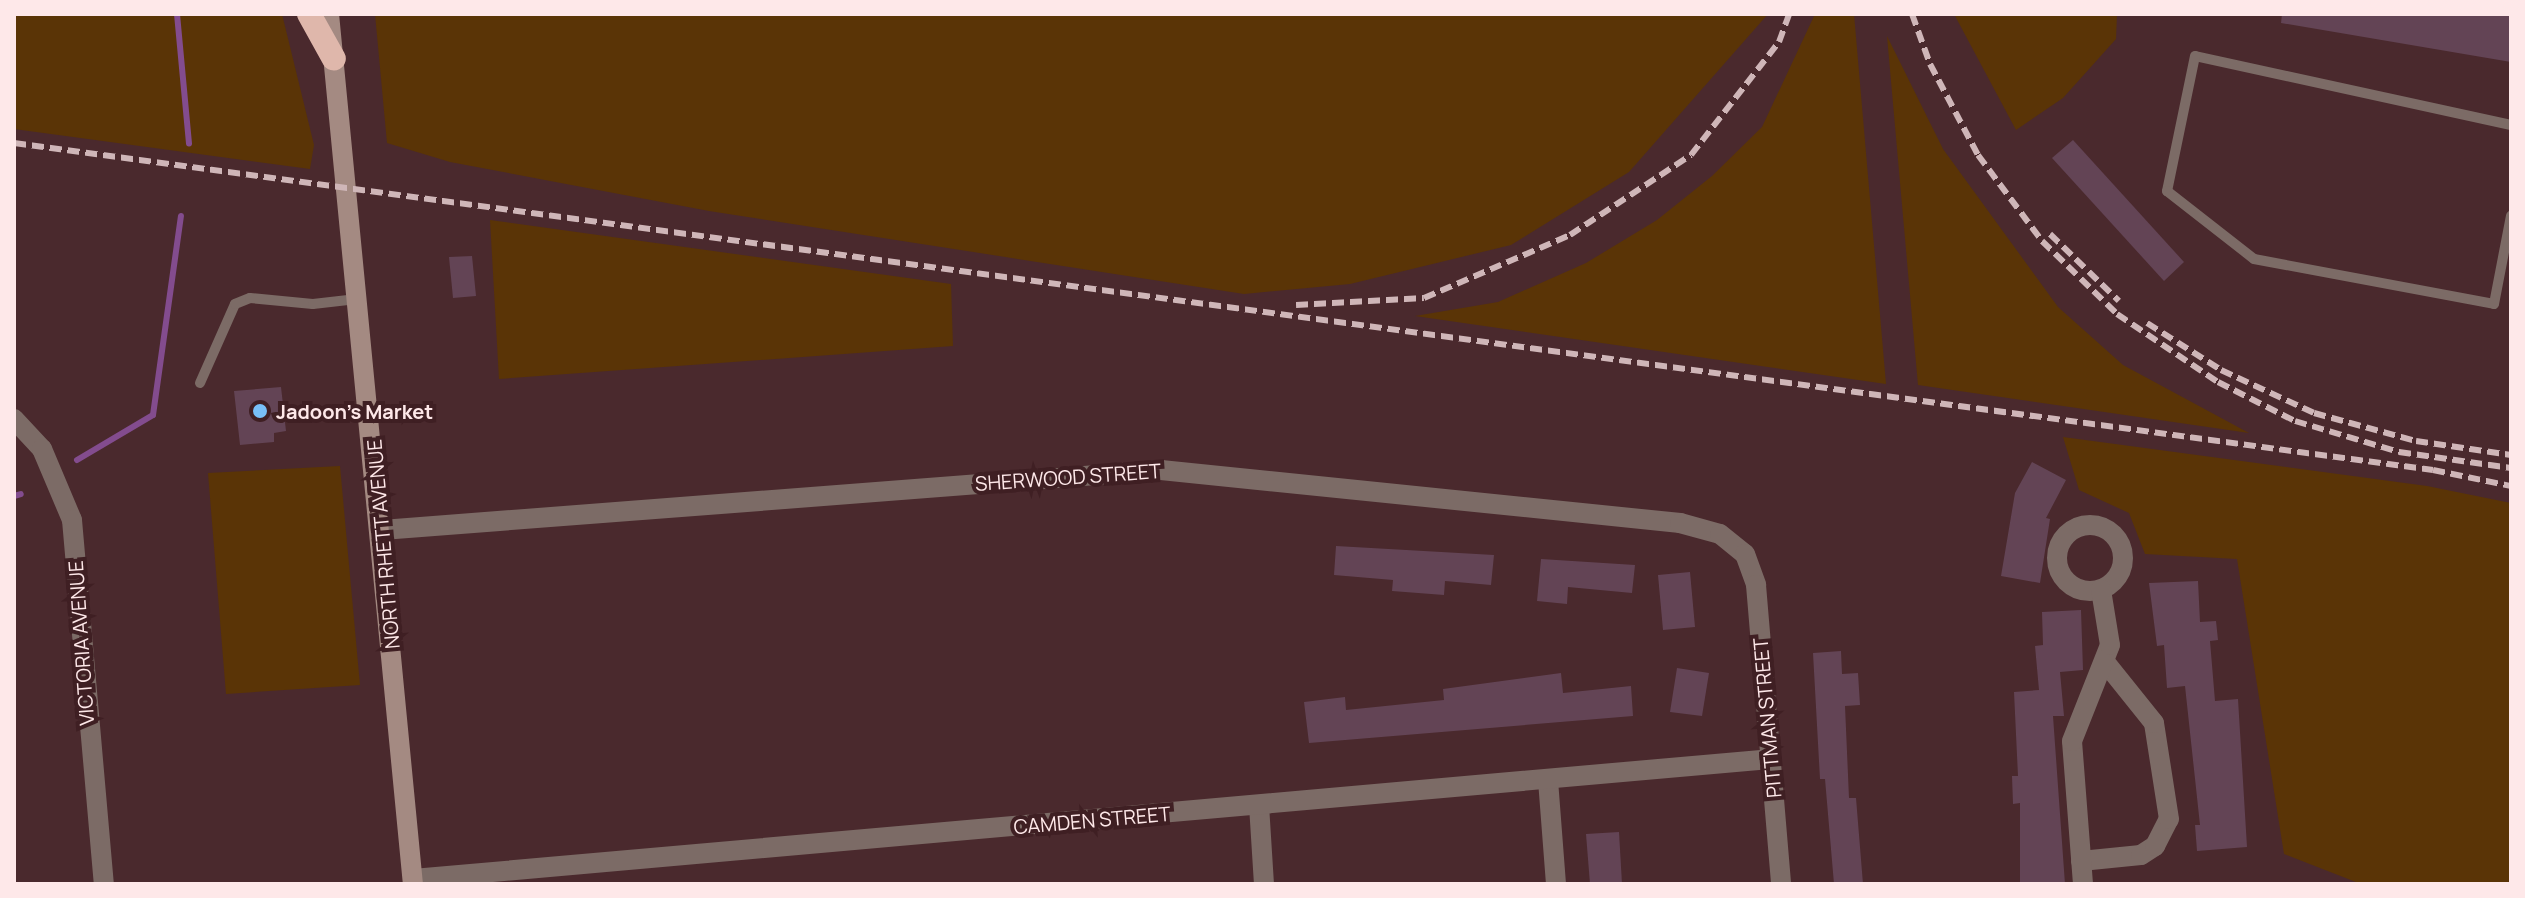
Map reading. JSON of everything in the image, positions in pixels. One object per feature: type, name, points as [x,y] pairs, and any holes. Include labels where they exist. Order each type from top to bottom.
[{"type":"highway","points":[[309,14],[334,59]]},
{"type":"main road","name":"NORTH RHETT AVENUE","points":[[329,14],[382,530],[413,881]]},
{"type":"street","name":"VICTORIA AVENUE","points":[[14,419],[42,449],[72,520],[82,678],[104,884]]},
{"type":"street","name":"SHERWOOD STREET","points":[[382,530],[1202,470],[1680,523],[1720,534],[1745,554]]},
{"type":"street","name":"PITTMAN STREET","points":[[1745,554],[1756,585],[1781,884]]},
{"type":"street","points":[[2083,884],[2072,741],[2106,663],[2111,626],[2101,590]]},
{"type":"street","points":[[2081,861],[2141,855],[2160,839],[2169,819],[2154,723],[2106,663]]},
{"type":"street","name":"CAMDEN STREET","points":[[413,881],[1770,759]]},
{"type":"street","points":[[1548,780],[1556,884]]},
{"type":"street","points":[[1259,805],[1264,884]]},
{"type":"lane","points":[[2511,125],[2195,56],[2167,191],[2254,259],[2494,304],[2511,216]]},
{"type":"lane","points":[[200,383],[235,304],[250,298],[313,304],[359,299]]},
{"type":"shaded area","points":[[14,14],[282,14],[314,145],[310,169],[14,129]]},
{"type":"shaded area","points":[[375,14],[1768,14],[1629,172],[1511,245],[1350,284],[1244,294],[709,211],[450,162],[387,143]]},
{"type":"shaded area","points":[[1815,14],[1854,14],[1886,384],[1415,316],[1498,302],[1586,263],[1657,220],[1712,176],[1762,127]]},
{"type":"shaded area","points":[[1954,14],[2117,14],[2116,39],[2063,98],[2016,130]]},
{"type":"shaded area","points":[[1887,36],[1943,149],[2058,307],[2123,365],[2249,433],[1918,385]]},
{"type":"shaded area","points":[[490,220],[951,284],[953,346],[499,379]]},
{"type":"shaded area","points":[[2063,437],[2427,486],[2511,503],[2511,884],[2361,884],[2284,854],[2237,559],[2145,554],[2129,513],[2079,490]]},
{"type":"shaded area","points":[[340,466],[360,685],[226,694],[208,473]]},
{"type":"building","points":[[2282,14],[2511,14],[2511,62],[2281,23]]},
{"type":"building","points":[[2073,140],[2184,262],[2164,281],[2052,158]]},
{"type":"building","points":[[472,256],[476,296],[453,298],[449,257]]},
{"type":"building","name":"Jadoon's Market","points":[[281,387],[286,431],[274,433],[274,442],[240,445],[234,391]]},
{"type":"building","points":[[2032,462],[2066,480],[2046,518],[2050,519],[2040,583],[2001,576],[2015,493]]},
{"type":"building","points":[[1336,546],[1494,555],[1491,585],[1445,581],[1444,595],[1392,591],[1393,580],[1334,575]]},
{"type":"building","points":[[1541,559],[1635,565],[1632,593],[1568,587],[1567,604],[1537,601]]},
{"type":"building","points":[[1690,572],[1695,627],[1663,630],[1658,575]]},
{"type":"building","points":[[2198,581],[2200,622],[2216,621],[2218,640],[2210,641],[2215,701],[2238,699],[2247,847],[2197,851],[2195,825],[2200,825],[2185,686],[2167,688],[2164,645],[2157,646],[2149,583]]},
{"type":"building","points":[[2081,610],[2083,670],[2060,672],[2064,716],[2053,716],[2065,884],[2020,884],[2020,803],[2013,804],[2012,776],[2018,776],[2014,692],[2039,690],[2035,646],[2043,645],[2042,612]]},
{"type":"building","points":[[1841,651],[1842,674],[1858,673],[1860,705],[1845,706],[1849,798],[1856,798],[1863,884],[1834,884],[1825,779],[1820,779],[1813,653]]},
{"type":"building","points":[[1677,668],[1709,673],[1702,716],[1670,712]]},
{"type":"building","points":[[1561,673],[1563,693],[1631,686],[1633,716],[1309,743],[1304,702],[1345,697],[1346,710],[1444,700],[1443,689]]},
{"type":"building","points":[[1619,832],[1622,884],[1590,884],[1586,834]]},
{"type":"waterway","points":[[177,14],[189,143]]},
{"type":"waterway","points":[[77,460],[153,415],[181,216]]},
{"type":"waterway","points":[[14,496],[21,494]]},
{"type":"railway","points":[[1296,305],[1424,298],[1570,235],[1691,155],[1779,42],[1789,14]]},
{"type":"railway","points":[[1912,14],[1930,64],[1978,155],[2042,241],[2117,314],[2218,382],[2295,421],[2399,452],[2511,468]]},
{"type":"railway","points":[[14,143],[2433,470],[2511,486]]},
{"type":"railway","points":[[2050,234],[2119,301]]},
{"type":"railway","points":[[2147,323],[2221,370],[2314,413],[2416,441],[2511,455]]},
{"type":"place","name":"Jadoon's Market","points":[[260,411]]}]
